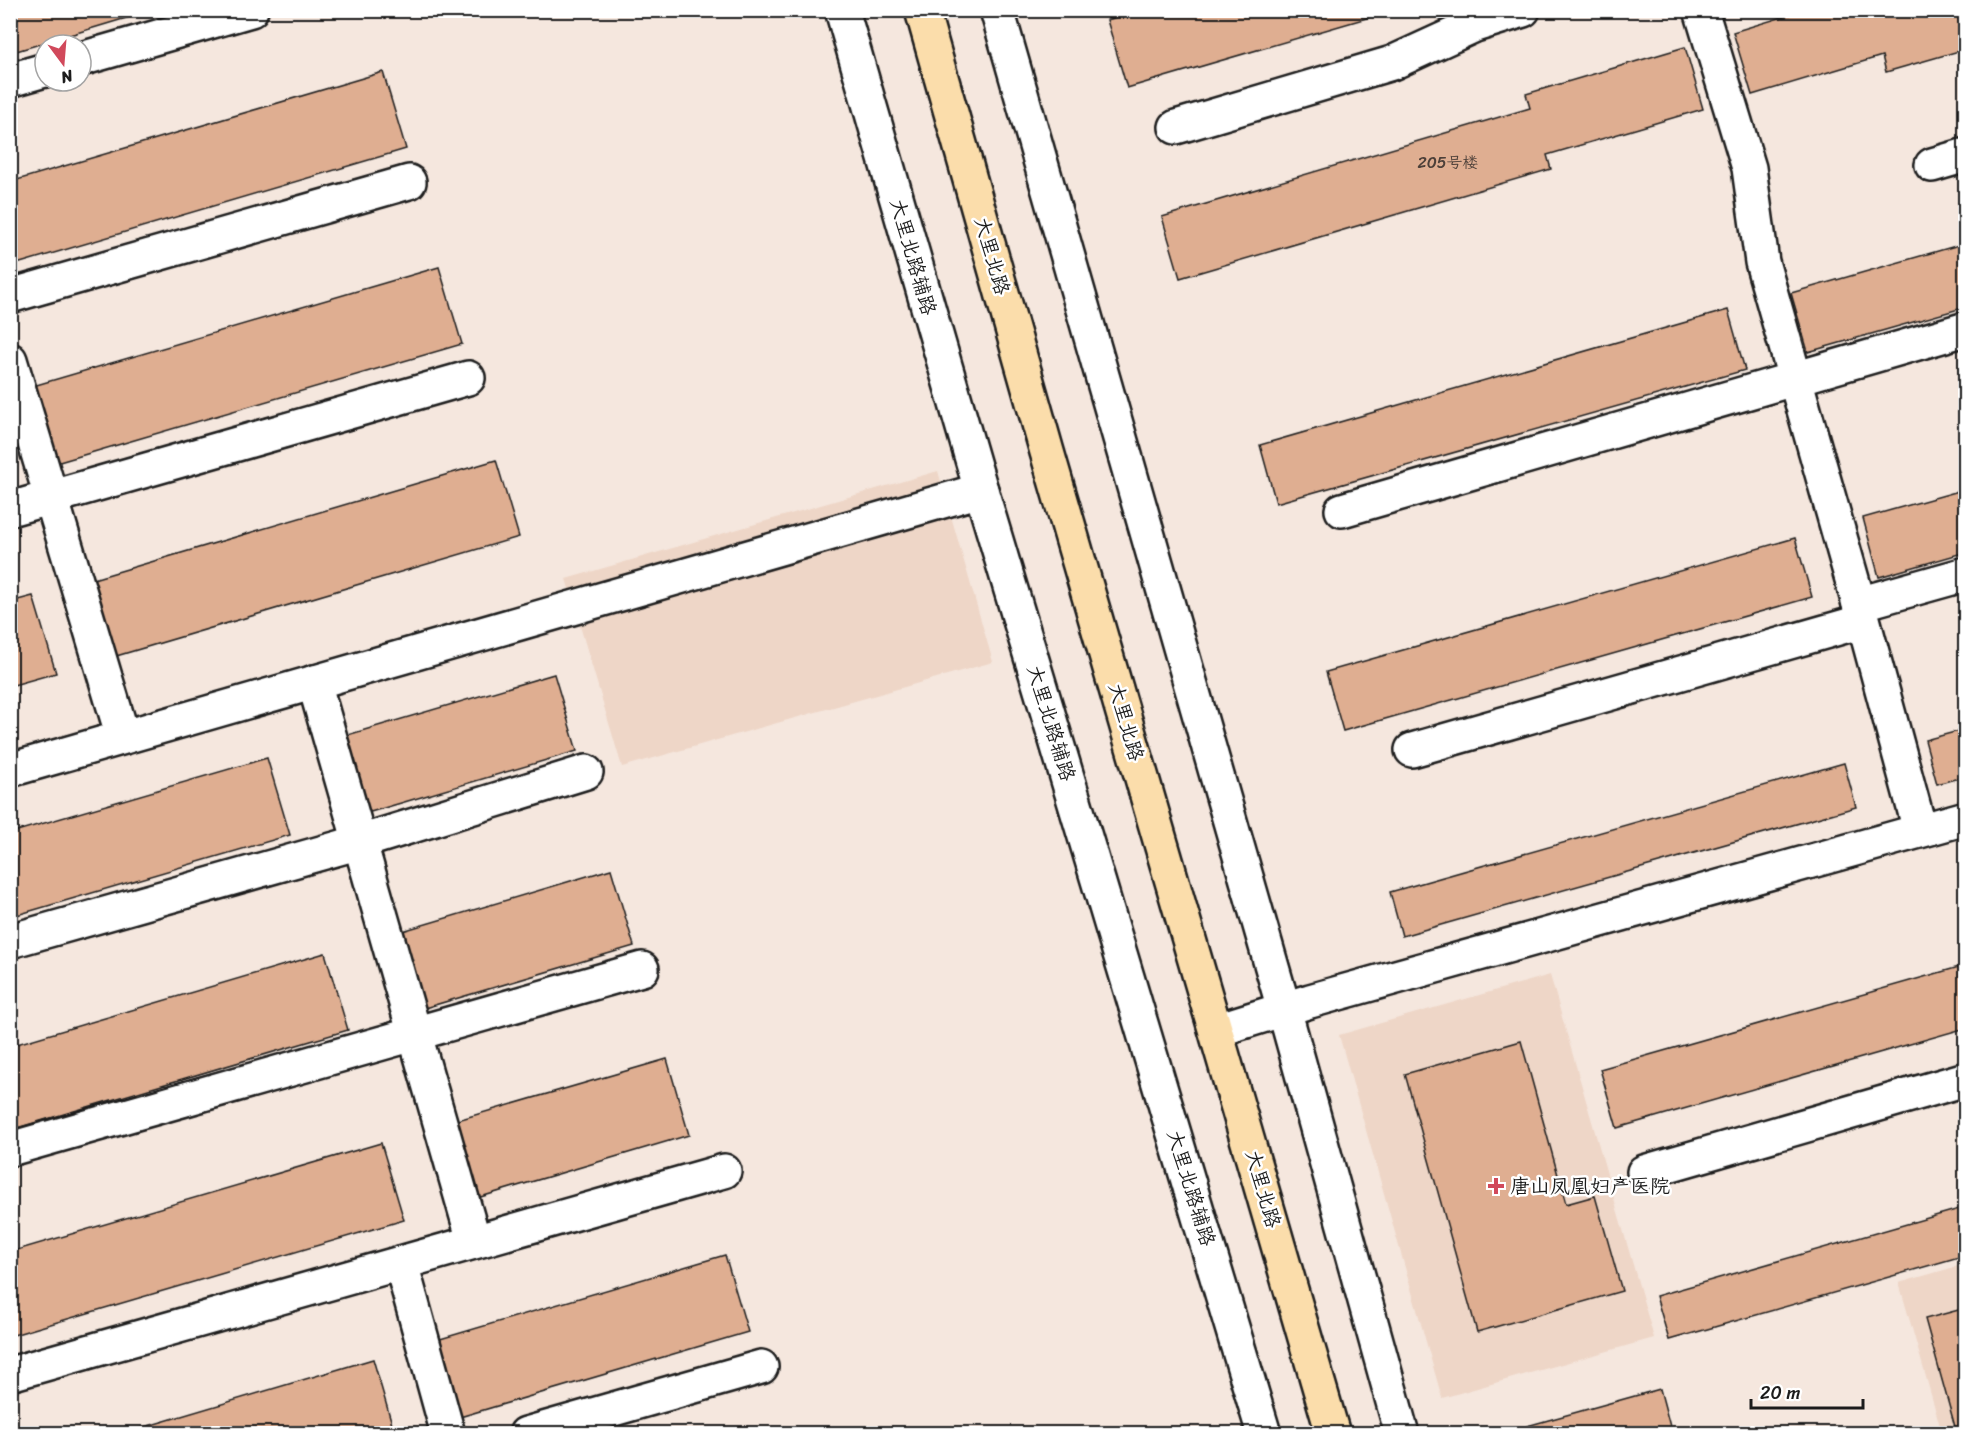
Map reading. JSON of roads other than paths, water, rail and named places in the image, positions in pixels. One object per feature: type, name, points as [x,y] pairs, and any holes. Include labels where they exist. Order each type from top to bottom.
[{"type":"main road","name":"大里北路","points":[[922,10],[1044,441],[1333,1434]]},
{"type":"street","points":[[93,56],[251,10]]},
{"type":"street","name":"大里北路辅路","points":[[842,10],[981,490],[1264,1434]]},
{"type":"street","points":[[997,10],[1284,1009],[1402,1434]]},
{"type":"street","points":[[1176,127],[1392,63],[1475,25],[1523,10]]},
{"type":"street","points":[[1701,10],[1749,168],[1762,262],[1920,830]]},
{"type":"street","points":[[10,80],[33,73]]},
{"type":"street","points":[[1932,165],[1965,155]]},
{"type":"street","points":[[10,296],[409,182]]},
{"type":"street","points":[[1342,510],[1965,329]]},
{"type":"street","points":[[10,360],[123,737]]},
{"type":"street","points":[[10,508],[468,378]]},
{"type":"street","points":[[10,770],[981,490]]},
{"type":"street","points":[[1412,750],[1861,613],[1965,574]]},
{"type":"street","points":[[314,682],[474,1241]]},
{"type":"street","points":[[10,941],[360,842],[586,772]]},
{"type":"street","points":[[1217,1030],[1284,1009],[1965,818]]},
{"type":"street","points":[[10,1149],[642,969]]},
{"type":"street","points":[[1644,1172],[1965,1079]]},
{"type":"street","points":[[10,1374],[724,1171]]},
{"type":"street","points":[[401,1263],[448,1434]]},
{"type":"street","points":[[526,1434],[761,1366]]},
{"type":"place","name":"唐山凤凰妇产医院","points":[[1496,1186]]}]
